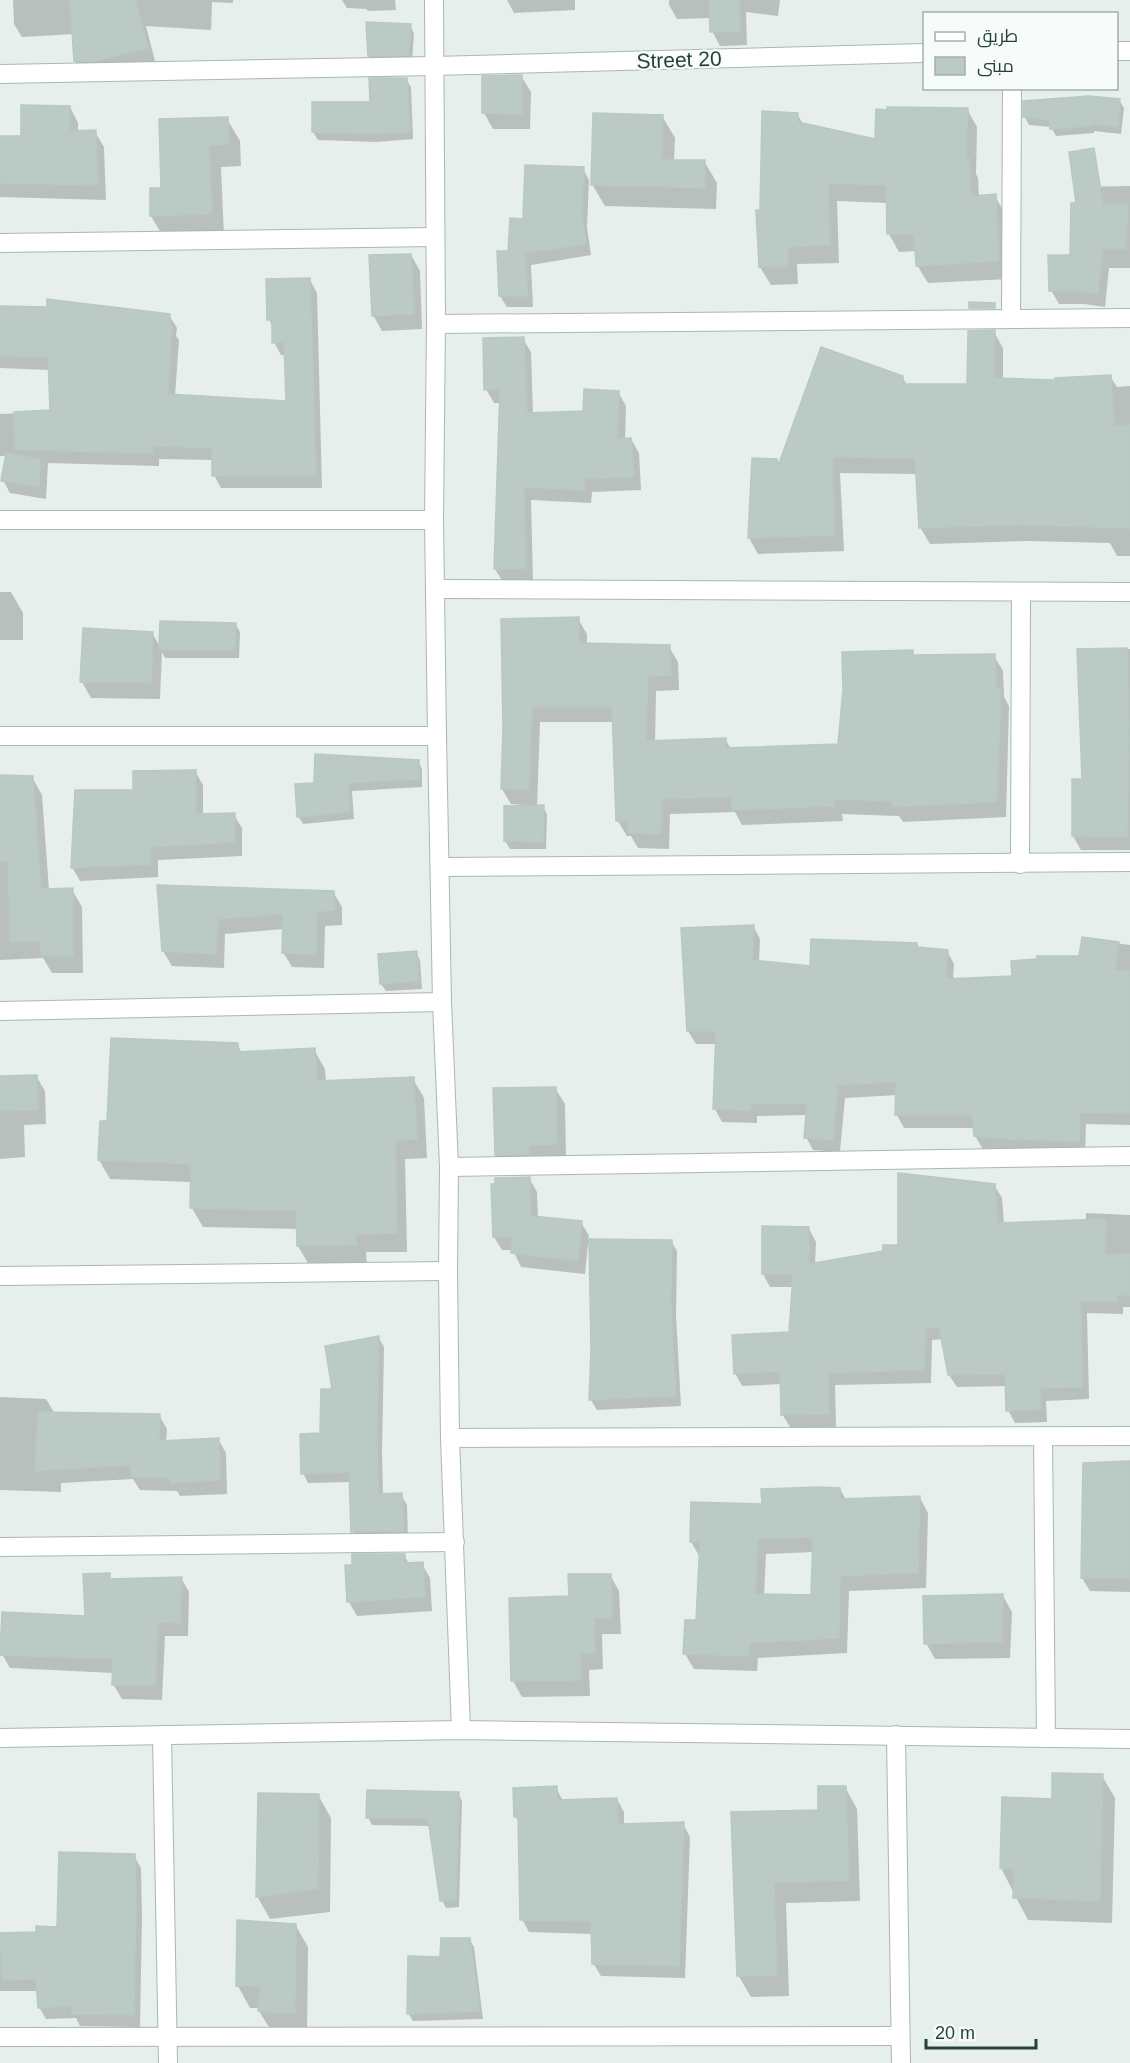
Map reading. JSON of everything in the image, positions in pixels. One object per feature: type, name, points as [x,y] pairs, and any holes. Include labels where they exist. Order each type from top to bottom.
[{"type":"street","points":[[434,0],[436,324],[434,520],[437,736],[442,1002],[449,1167],[450,1438],[461,1730]]},
{"type":"street","name":"Street 20","points":[[0,74],[434,66],[923,53]]},
{"type":"street","points":[[1011,319],[1012,90]]},
{"type":"street","points":[[0,243],[435,237]]},
{"type":"street","points":[[436,324],[1130,318]]},
{"type":"street","points":[[0,520],[434,520]]},
{"type":"street","points":[[435,589],[1130,592]]},
{"type":"street","points":[[1020,864],[1021,593]]},
{"type":"street","points":[[0,735],[437,736]]},
{"type":"street","points":[[441,867],[1130,862]]},
{"type":"street","points":[[0,1011],[442,1002]]},
{"type":"street","points":[[449,1167],[1130,1156]]},
{"type":"street","points":[[0,1276],[448,1271]]},
{"type":"street","points":[[450,1438],[1130,1436]]},
{"type":"street","points":[[1043,1437],[1046,1738]]},
{"type":"street","points":[[0,1547],[455,1542]]},
{"type":"street","points":[[0,1738],[461,1730],[1130,1738]]},
{"type":"street","points":[[162,1735],[168,2063]]},
{"type":"street","points":[[896,1735],[901,2063]]},
{"type":"street","points":[[0,2037],[900,2036]]},
{"type":"building","points":[[70,0],[136,0],[148,48],[95,61],[74,61]]},
{"type":"building","points":[[709,0],[739,0],[740,31],[710,32]]},
{"type":"building","points":[[366,22],[411,24],[409,55],[368,56]]},
{"type":"building","points":[[522,75],[522,114],[482,113],[482,76]]},
{"type":"building","points":[[369,78],[407,78],[410,132],[372,134],[312,132],[312,102],[370,102]]},
{"type":"building","points":[[1089,96],[1120,99],[1118,127],[1090,124],[1091,126],[1050,129],[1049,120],[1023,117],[1023,101]]},
{"type":"building","points":[[21,105],[70,106],[70,131],[96,130],[98,185],[0,183],[0,136],[21,136]]},
{"type":"building","points":[[887,107],[968,108],[966,158],[969,158],[971,196],[996,194],[999,261],[916,266],[914,234],[887,234],[886,185],[828,183],[830,245],[788,247],[788,267],[759,267],[756,210],[760,210],[762,111],[798,113],[798,122],[875,139],[876,109],[887,110]]},
{"type":"building","points":[[593,113],[663,115],[662,160],[705,160],[705,188],[591,185]]},
{"type":"building","points":[[228,117],[229,144],[209,145],[212,214],[150,216],[150,188],[161,188],[159,119]]},
{"type":"building","points":[[1094,148],[1103,204],[1128,204],[1126,249],[1103,249],[1098,294],[1049,291],[1048,255],[1070,255],[1071,203],[1076,203],[1069,152]]},
{"type":"building","points":[[525,165],[584,167],[582,215],[586,244],[525,253],[528,296],[499,296],[497,251],[508,251],[510,218],[523,219]]},
{"type":"building","points":[[411,254],[414,314],[372,316],[369,255]]},
{"type":"building","points":[[310,278],[316,476],[212,476],[212,448],[153,446],[153,453],[15,450],[14,412],[50,410],[48,357],[0,356],[0,306],[47,307],[47,299],[170,314],[170,325],[172,325],[168,394],[286,401],[284,342],[272,343],[272,320],[267,320],[266,279]]},
{"type":"building","points":[[969,302],[995,303],[995,308],[969,308]]},
{"type":"building","points":[[995,330],[994,378],[1054,380],[1055,378],[1111,375],[1114,426],[1130,425],[1130,528],[1018,525],[919,528],[915,458],[832,457],[835,535],[748,538],[752,458],[777,459],[778,466],[821,347],[903,376],[903,384],[967,384],[968,331]]},
{"type":"building","points":[[524,337],[527,413],[583,411],[584,389],[619,391],[617,439],[631,438],[634,477],[585,479],[584,490],[524,487],[526,568],[494,569],[500,389],[484,390],[483,338]]},
{"type":"building","points":[[6,453],[40,459],[39,487],[1,481]]},
{"type":"building","points":[[579,617],[579,643],[670,645],[671,675],[648,676],[646,741],[726,738],[726,748],[838,744],[843,689],[842,652],[913,650],[913,655],[995,654],[996,689],[1001,689],[997,802],[892,807],[892,801],[834,799],[835,806],[732,810],[731,797],[662,799],[661,834],[628,833],[628,821],[616,821],[612,707],[532,707],[529,790],[501,789],[503,728],[501,619]]},
{"type":"building","points":[[160,621],[236,623],[235,650],[159,650]]},
{"type":"building","points":[[83,628],[153,632],[151,683],[80,682]]},
{"type":"building","points":[[1127,648],[1129,740],[1127,837],[1072,836],[1072,779],[1082,779],[1077,649]]},
{"type":"building","points":[[315,754],[419,760],[419,779],[348,783],[350,812],[297,817],[295,784],[314,783]]},
{"type":"building","points":[[196,770],[196,814],[235,813],[235,842],[151,847],[151,864],[71,868],[75,790],[133,790],[133,771]]},
{"type":"building","points":[[0,775],[33,776],[41,889],[73,888],[73,956],[41,956],[40,941],[10,942],[8,862],[0,861]]},
{"type":"building","points":[[544,805],[543,842],[504,841],[504,806]]},
{"type":"building","points":[[157,885],[334,891],[335,910],[317,912],[316,954],[282,953],[283,914],[218,919],[216,954],[162,951]]},
{"type":"building","points":[[754,925],[752,960],[810,966],[811,939],[917,943],[917,947],[948,950],[946,979],[1012,976],[1011,961],[1037,959],[1037,956],[1079,956],[1082,937],[1119,942],[1115,970],[1130,970],[1130,1113],[1080,1112],[1079,1142],[974,1136],[972,1115],[895,1115],[896,1082],[838,1085],[833,1140],[804,1138],[807,1103],[751,1104],[751,1111],[713,1109],[716,1031],[687,1031],[681,928]]},
{"type":"building","points":[[417,951],[419,981],[380,984],[378,954]]},
{"type":"building","points":[[111,1038],[238,1043],[238,1052],[315,1048],[317,1081],[414,1077],[417,1139],[395,1140],[397,1233],[356,1234],[357,1245],[297,1246],[296,1211],[190,1208],[191,1164],[98,1160],[100,1121],[107,1121]]},
{"type":"building","points":[[37,1075],[38,1110],[0,1111],[0,1076]]},
{"type":"building","points":[[556,1087],[557,1144],[529,1145],[529,1154],[495,1155],[493,1088]]},
{"type":"building","points":[[898,1173],[995,1184],[998,1223],[1106,1219],[1105,1255],[1130,1254],[1130,1295],[1117,1295],[1117,1302],[1081,1301],[1082,1387],[1040,1388],[1041,1409],[1006,1411],[1005,1374],[948,1375],[939,1327],[926,1328],[924,1370],[828,1373],[829,1414],[781,1415],[780,1371],[734,1374],[732,1335],[789,1332],[793,1275],[762,1274],[762,1226],[809,1227],[809,1264],[883,1251],[883,1245],[898,1245]]},
{"type":"building","points":[[530,1177],[531,1216],[582,1221],[578,1261],[511,1253],[512,1237],[493,1237],[491,1184],[495,1184],[495,1178]]},
{"type":"building","points":[[589,1239],[672,1240],[671,1305],[676,1396],[589,1400],[591,1350]]},
{"type":"building","points":[[379,1336],[377,1442],[379,1494],[402,1493],[404,1531],[351,1532],[349,1472],[301,1474],[300,1434],[320,1433],[321,1389],[332,1389],[325,1346]]},
{"type":"building","points":[[38,1412],[160,1414],[159,1441],[219,1438],[220,1480],[170,1483],[170,1478],[131,1477],[131,1465],[35,1471]]},
{"type":"building","points":[[1130,1461],[1130,1579],[1081,1578],[1083,1463]]},
{"type":"building","points":[[840,1488],[840,1499],[920,1496],[918,1573],[840,1576],[839,1638],[750,1643],[749,1656],[683,1654],[685,1620],[696,1620],[700,1542],[690,1542],[691,1502],[762,1504],[761,1489]],"holes":[[[813,1537],[811,1595],[755,1594],[758,1539]]]},
{"type":"building","points":[[352,1554],[405,1554],[405,1563],[423,1562],[425,1597],[347,1602],[345,1565],[352,1565]]},
{"type":"building","points":[[110,1573],[110,1579],[182,1577],[180,1623],[158,1622],[155,1686],[112,1685],[113,1659],[0,1655],[2,1612],[85,1616],[83,1574]]},
{"type":"building","points":[[568,1574],[611,1574],[612,1618],[594,1618],[595,1653],[581,1654],[581,1680],[511,1681],[509,1598],[569,1596]]},
{"type":"building","points":[[1003,1594],[1002,1642],[924,1644],[923,1596]]},
{"type":"building","points":[[1052,1773],[1103,1774],[1100,1901],[1013,1898],[1014,1869],[1000,1868],[1002,1797],[1052,1799]]},
{"type":"building","points":[[557,1786],[557,1800],[617,1798],[618,1824],[684,1822],[679,1966],[592,1964],[591,1921],[520,1920],[518,1817],[514,1817],[513,1788]]},
{"type":"building","points":[[818,1786],[846,1786],[849,1880],[774,1883],[777,1975],[737,1976],[731,1812],[818,1810]]},
{"type":"building","points":[[367,1790],[459,1792],[456,1900],[440,1901],[428,1819],[366,1818]]},
{"type":"building","points":[[258,1793],[319,1794],[318,1889],[256,1897]]},
{"type":"building","points":[[59,1852],[135,1854],[134,2015],[72,2014],[72,2006],[38,2008],[36,1979],[2,1980],[0,1933],[36,1932],[36,1926],[57,1927]]},
{"type":"building","points":[[237,1920],[296,1924],[295,2014],[258,2011],[260,1986],[236,1986]]},
{"type":"building","points":[[441,1938],[470,1938],[480,2011],[407,2014],[408,1956],[440,1957]]}]
